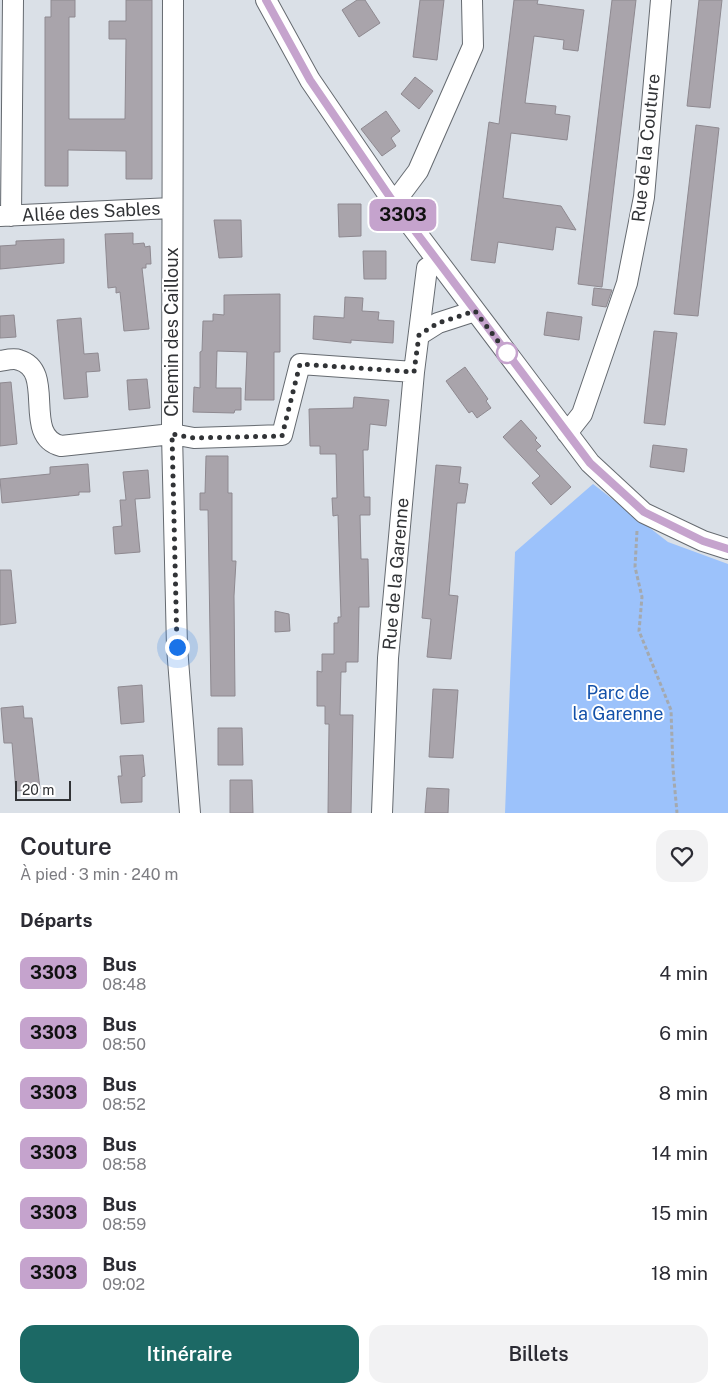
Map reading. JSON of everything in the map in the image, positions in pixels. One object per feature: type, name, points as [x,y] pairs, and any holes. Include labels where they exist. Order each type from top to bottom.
[{"type":"street","name":"Allée des Sables","points":[[13,0],[5,216],[172,208]]},
{"type":"street","name":"Chemin des Cailloux","points":[[173,0],[172,434],[177,647],[190,813]]},
{"type":"street","points":[[266,0],[310,80],[394,203],[590,463],[644,512],[703,541],[728,550]]},
{"type":"street","points":[[394,203],[418,172],[473,46],[472,0]]},
{"type":"street","name":"Rue de la Couture","points":[[567,433],[582,414],[627,283],[644,197],[660,0]]},
{"type":"street","name":"Rue de la Garenne","points":[[382,813],[388,658],[414,372],[427,268],[437,262]]},
{"type":"street","points":[[419,335],[438,323],[475,311]]},
{"type":"street","points":[[0,361],[18,359],[29,364],[36,377],[43,433],[50,444],[61,446],[172,434],[194,438],[282,436],[300,364],[414,372]]},
{"type":"path","points":[[638,508],[635,568],[642,597],[639,631],[672,710],[672,769],[677,813]]},
{"type":"green space","name":"Parc de la Garenne","points":[[593,484],[668,542],[728,564],[728,813],[505,813],[515,552]]},
{"type":"building","points":[[51,0],[75,0],[75,17],[69,17],[69,119],[125,119],[126,39],[109,39],[109,21],[126,21],[126,0],[152,0],[152,179],[126,179],[126,151],[68,150],[68,186],[45,186],[45,17],[51,17]]},
{"type":"building","points":[[357,0],[365,0],[380,23],[359,37],[342,10]]},
{"type":"building","points":[[420,0],[444,0],[437,60],[413,57]]},
{"type":"building","points":[[514,0],[538,0],[537,4],[584,10],[578,51],[563,49],[564,40],[534,36],[525,103],[556,106],[555,114],[570,116],[567,140],[511,133],[503,198],[561,206],[576,230],[556,227],[553,250],[498,242],[495,263],[471,260],[489,122],[499,124]]},
{"type":"building","points":[[612,0],[636,0],[602,287],[578,284]]},
{"type":"building","points":[[699,0],[722,0],[710,108],[687,106]]},
{"type":"building","points":[[415,77],[433,91],[419,109],[401,94]]},
{"type":"building","points":[[386,111],[400,131],[391,138],[396,146],[382,156],[361,129]]},
{"type":"building","points":[[696,125],[719,128],[698,316],[674,314]]},
{"type":"building","points":[[338,204],[361,204],[361,236],[339,237]]},
{"type":"building","points":[[214,220],[241,220],[242,257],[219,258]]},
{"type":"building","points":[[133,233],[133,244],[144,243],[145,247],[150,246],[151,264],[146,264],[146,268],[142,268],[149,329],[124,331],[120,292],[116,293],[116,287],[108,288],[105,234]]},
{"type":"building","points":[[64,239],[64,263],[0,269],[0,246],[16,245],[16,241]]},
{"type":"building","points":[[363,251],[386,251],[386,279],[364,279]]},
{"type":"building","points":[[594,288],[612,290],[606,307],[592,305]]},
{"type":"building","points":[[280,294],[280,352],[274,352],[274,400],[245,400],[247,352],[217,351],[216,388],[241,388],[241,410],[235,410],[234,413],[193,412],[194,387],[200,388],[200,352],[202,351],[203,321],[213,321],[213,314],[224,315],[224,295]]},
{"type":"building","points":[[345,297],[363,298],[362,311],[379,312],[378,320],[394,321],[393,343],[351,340],[351,343],[313,339],[314,316],[344,318]]},
{"type":"building","points":[[547,312],[582,317],[579,340],[544,335]]},
{"type":"building","points":[[14,315],[16,337],[0,338],[0,316]]},
{"type":"building","points":[[81,318],[84,354],[98,353],[100,371],[86,372],[88,397],[64,399],[57,320]]},
{"type":"building","points":[[654,331],[677,333],[665,425],[644,423]]},
{"type":"building","points":[[465,367],[488,399],[486,401],[491,408],[477,418],[472,411],[469,413],[446,381]]},
{"type":"building","points":[[147,379],[150,408],[129,410],[127,380]]},
{"type":"building","points":[[11,382],[17,444],[0,446],[0,383]]},
{"type":"building","points":[[354,397],[389,400],[386,426],[370,424],[368,450],[363,450],[364,497],[370,497],[370,515],[360,515],[361,559],[368,559],[369,607],[359,607],[358,662],[346,662],[346,672],[341,672],[340,715],[353,715],[351,813],[328,813],[329,724],[325,724],[325,706],[317,706],[317,671],[322,672],[322,654],[334,654],[334,623],[338,623],[338,617],[341,617],[338,515],[333,516],[332,498],[337,498],[336,454],[320,454],[320,446],[310,446],[309,409],[353,408]]},
{"type":"building","points":[[521,420],[537,438],[535,440],[541,446],[536,450],[571,487],[551,505],[532,483],[540,476],[503,437]]},
{"type":"building","points":[[653,445],[687,449],[684,472],[650,467]]},
{"type":"building","points":[[206,456],[228,456],[228,493],[232,493],[232,561],[236,561],[234,596],[235,696],[211,696],[208,510],[200,510],[200,493],[205,493]]},
{"type":"building","points":[[88,464],[90,492],[79,492],[79,495],[2,503],[0,479],[50,474],[50,467]]},
{"type":"building","points":[[436,465],[461,467],[459,483],[468,484],[465,503],[457,503],[449,595],[458,596],[451,659],[427,657],[431,619],[422,618]]},
{"type":"building","points":[[148,470],[150,498],[135,499],[140,552],[115,554],[113,527],[122,526],[120,500],[126,500],[123,472]]},
{"type":"building","points":[[0,570],[11,570],[16,623],[0,625]]},
{"type":"building","points":[[275,611],[289,614],[290,631],[275,632]]},
{"type":"building","points":[[142,685],[144,722],[121,724],[118,687]]},
{"type":"building","points":[[433,689],[458,690],[453,758],[429,757]]},
{"type":"building","points":[[23,706],[24,718],[32,718],[40,789],[16,791],[12,743],[4,743],[1,708]]},
{"type":"building","points":[[218,728],[242,728],[243,765],[218,765]]},
{"type":"building","points":[[143,755],[145,776],[142,777],[142,802],[121,803],[118,776],[122,776],[120,756]]},
{"type":"building","points":[[230,780],[252,780],[253,813],[230,813]]},
{"type":"building","points":[[427,788],[449,789],[448,813],[425,813]]},
{"type":"bus line","name":"3303","points":[[266,0],[310,80],[394,203],[590,463],[644,512],[703,541],[728,549]]},
{"type":"route","points":[[177,647],[172,434],[194,438],[282,436],[300,364],[414,372],[419,335],[438,323],[475,311],[507,353]]}]
